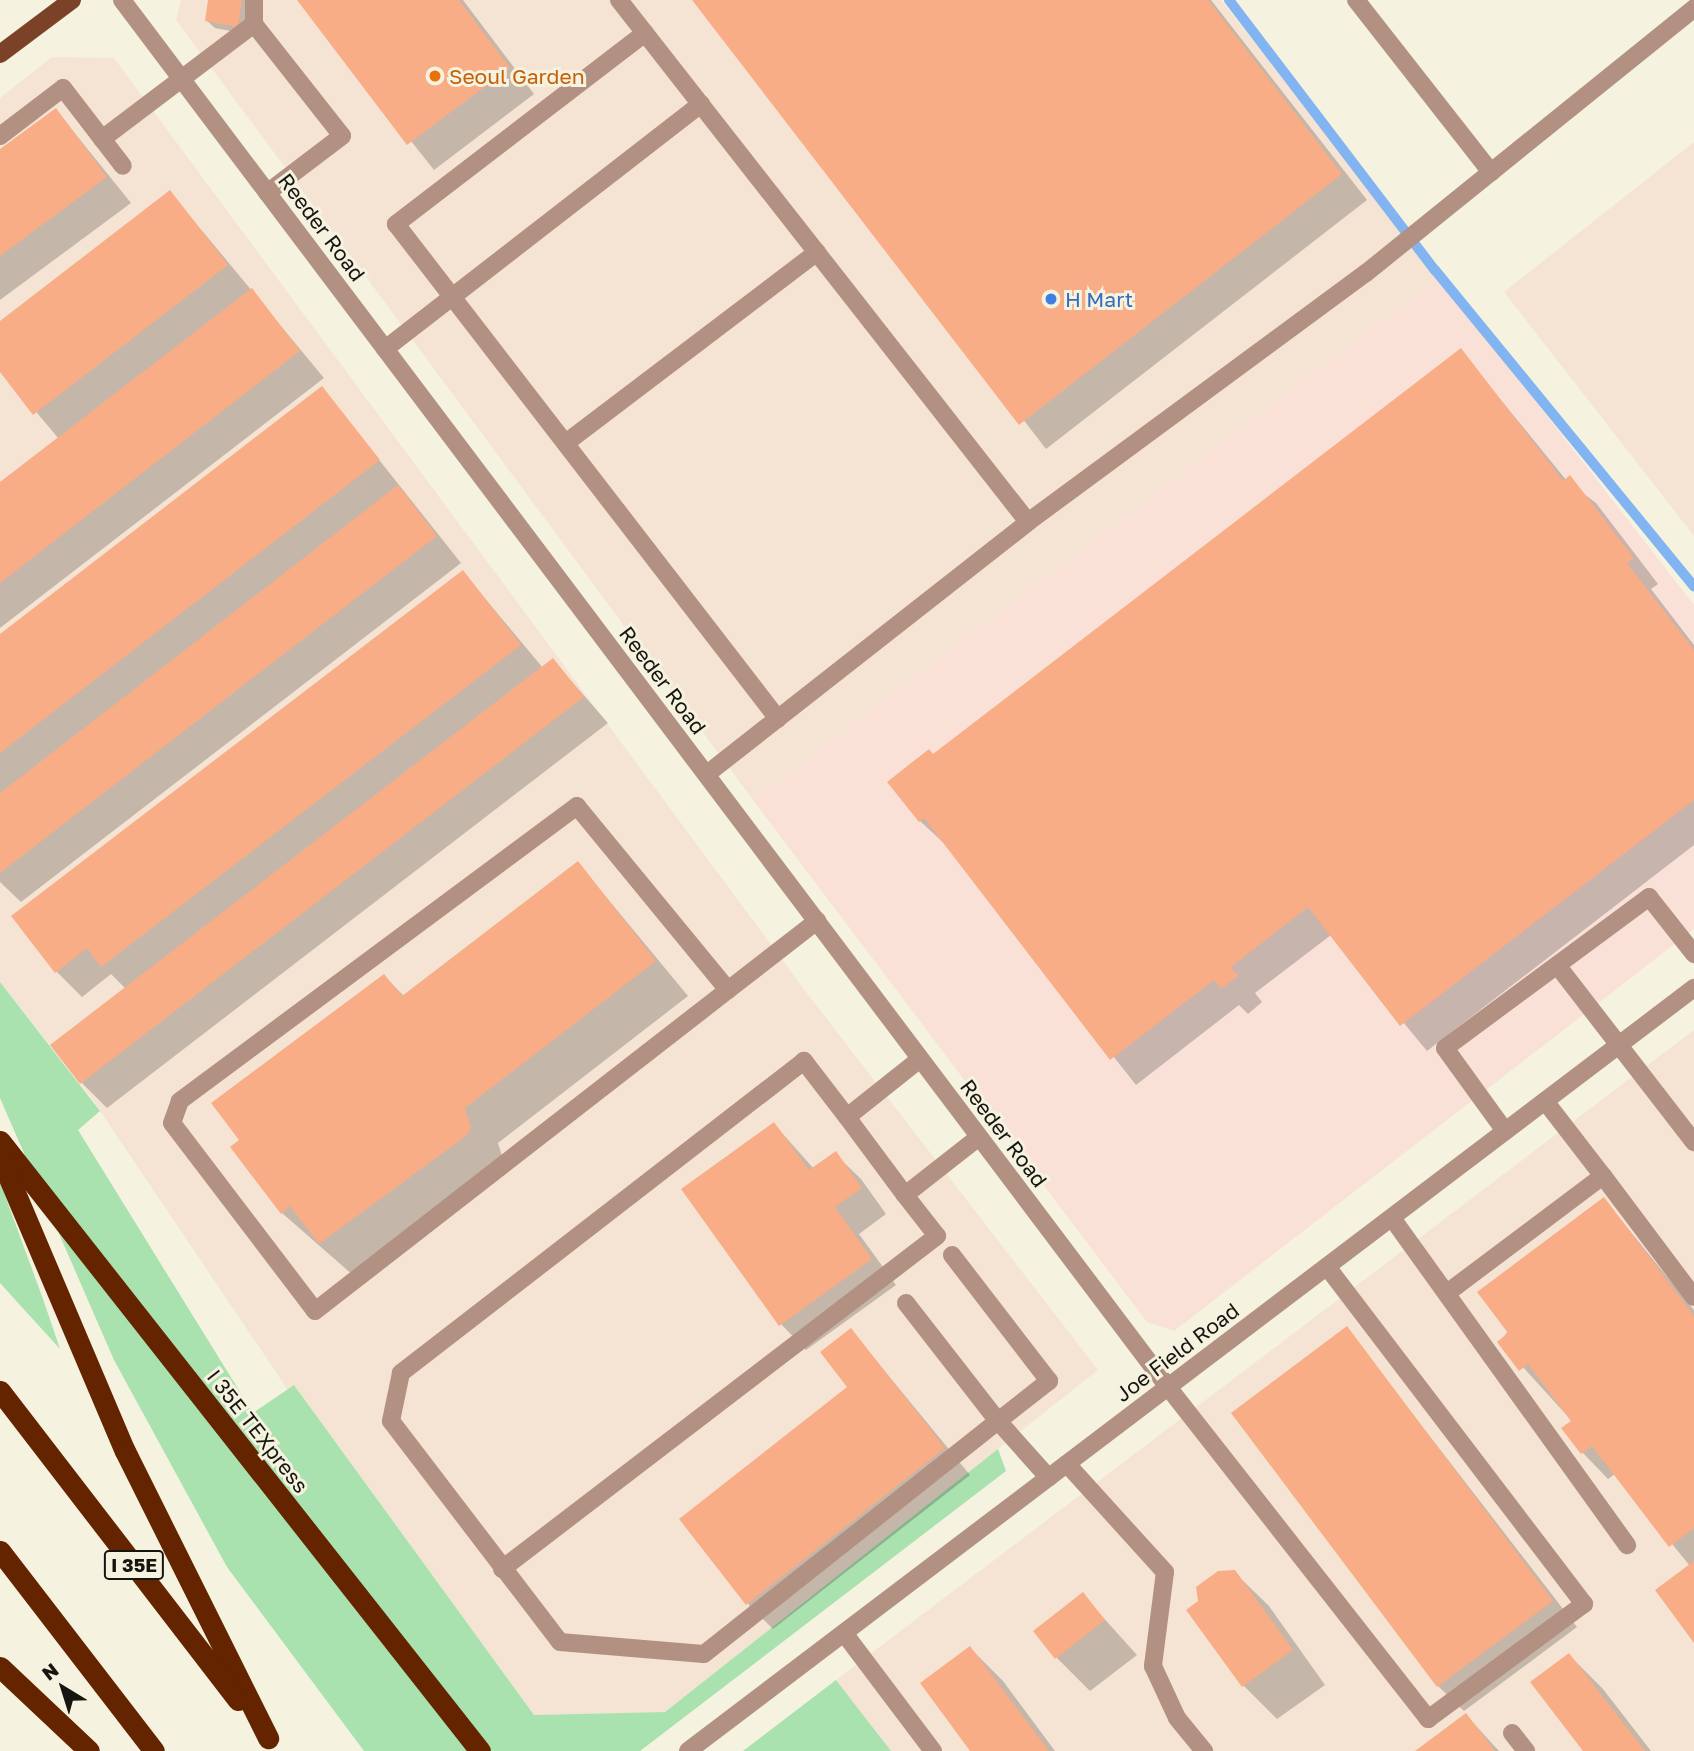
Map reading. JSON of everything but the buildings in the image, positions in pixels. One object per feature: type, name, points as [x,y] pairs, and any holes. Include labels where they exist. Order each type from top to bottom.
[{"type":"highway","name":"I 35E TEXpress","points":[[0,1141],[480,1751]]},
{"type":"highway","points":[[0,1157],[125,1451],[273,1745]]},
{"type":"highway","name":"I 35E","points":[[0,1391],[273,1745]]},
{"type":"highway","points":[[0,1552],[154,1751]]},
{"type":"highway","points":[[0,1667],[89,1751]]},
{"type":"main road","points":[[0,54],[72,0]]},
{"type":"street","name":"Reeder Road","points":[[122,0],[1168,1387],[1428,1719],[1584,1604],[1327,1267]]},
{"type":"street","points":[[254,0],[254,24],[342,136],[267,192]]},
{"type":"street","points":[[619,0],[1028,522]]},
{"type":"street","points":[[1356,0],[1491,172]]},
{"type":"street","points":[[707,774],[1028,522],[1400,246],[1694,8]]},
{"type":"street","points":[[102,139],[254,24]]},
{"type":"street","points":[[645,33],[396,224],[567,442],[778,719]]},
{"type":"street","points":[[0,136],[63,89],[122,166]]},
{"type":"street","points":[[385,349],[701,104]]},
{"type":"street","points":[[567,442],[817,252]]},
{"type":"street","points":[[728,990],[577,806],[180,1101],[172,1123],[315,1311],[817,921]]},
{"type":"street","points":[[1506,1131],[1445,1048],[1649,897],[1694,954]]},
{"type":"street","points":[[1556,965],[1694,1142]]},
{"type":"street","name":"Joe Field Road","points":[[688,1751],[1694,988]]},
{"type":"street","points":[[846,1117],[920,1059]]},
{"type":"street","points":[[502,1569],[937,1236],[804,1060],[401,1373],[391,1421],[502,1569],[560,1642],[704,1654],[1049,1381],[952,1255]]},
{"type":"street","points":[[1545,1101],[1694,1297]]},
{"type":"street","points":[[905,1195],[979,1137]]},
{"type":"street","points":[[1447,1293],[1603,1176]]},
{"type":"street","points":[[1392,1218],[1627,1545]]},
{"type":"street","points":[[906,1303],[998,1421],[1049,1478]]},
{"type":"street","points":[[1067,1464],[1165,1572],[1153,1666],[1177,1718],[1204,1751]]},
{"type":"street","points":[[844,1633],[933,1751]]},
{"type":"street","points":[[1513,1733],[1526,1751]]},
{"type":"shaded area","points":[[181,0],[1221,0],[1439,277],[753,800],[176,20]]},
{"type":"shaded area","points":[[52,57],[114,58],[806,992],[1098,1370],[665,1712],[534,1715],[295,1386],[288,1390],[90,1096],[0,982],[0,98]]},
{"type":"shaded area","points":[[1694,142],[1694,536],[1504,292]]},
{"type":"shaded area","points":[[1439,277],[1694,605],[1694,929],[1174,1331],[1147,1322],[753,800]]},
{"type":"shaded area","points":[[1694,1030],[1694,1751],[891,1751],[836,1680]]},
{"type":"green space","points":[[0,982],[100,1111],[78,1130],[253,1413],[294,1385],[534,1715],[665,1712],[998,1449],[1006,1471],[640,1751],[364,1751],[227,1567],[114,1360],[0,1098]]},
{"type":"green space","points":[[0,1182],[43,1299],[60,1349],[0,1283]]},
{"type":"green space","points":[[836,1680],[891,1751],[743,1751]]},
{"type":"waterway","points":[[1229,0],[1435,270],[1694,587]]},
{"type":"place","name":"Seoul Garden","points":[[435,76]]},
{"type":"place","name":"H Mart","points":[[1051,299]]}]
